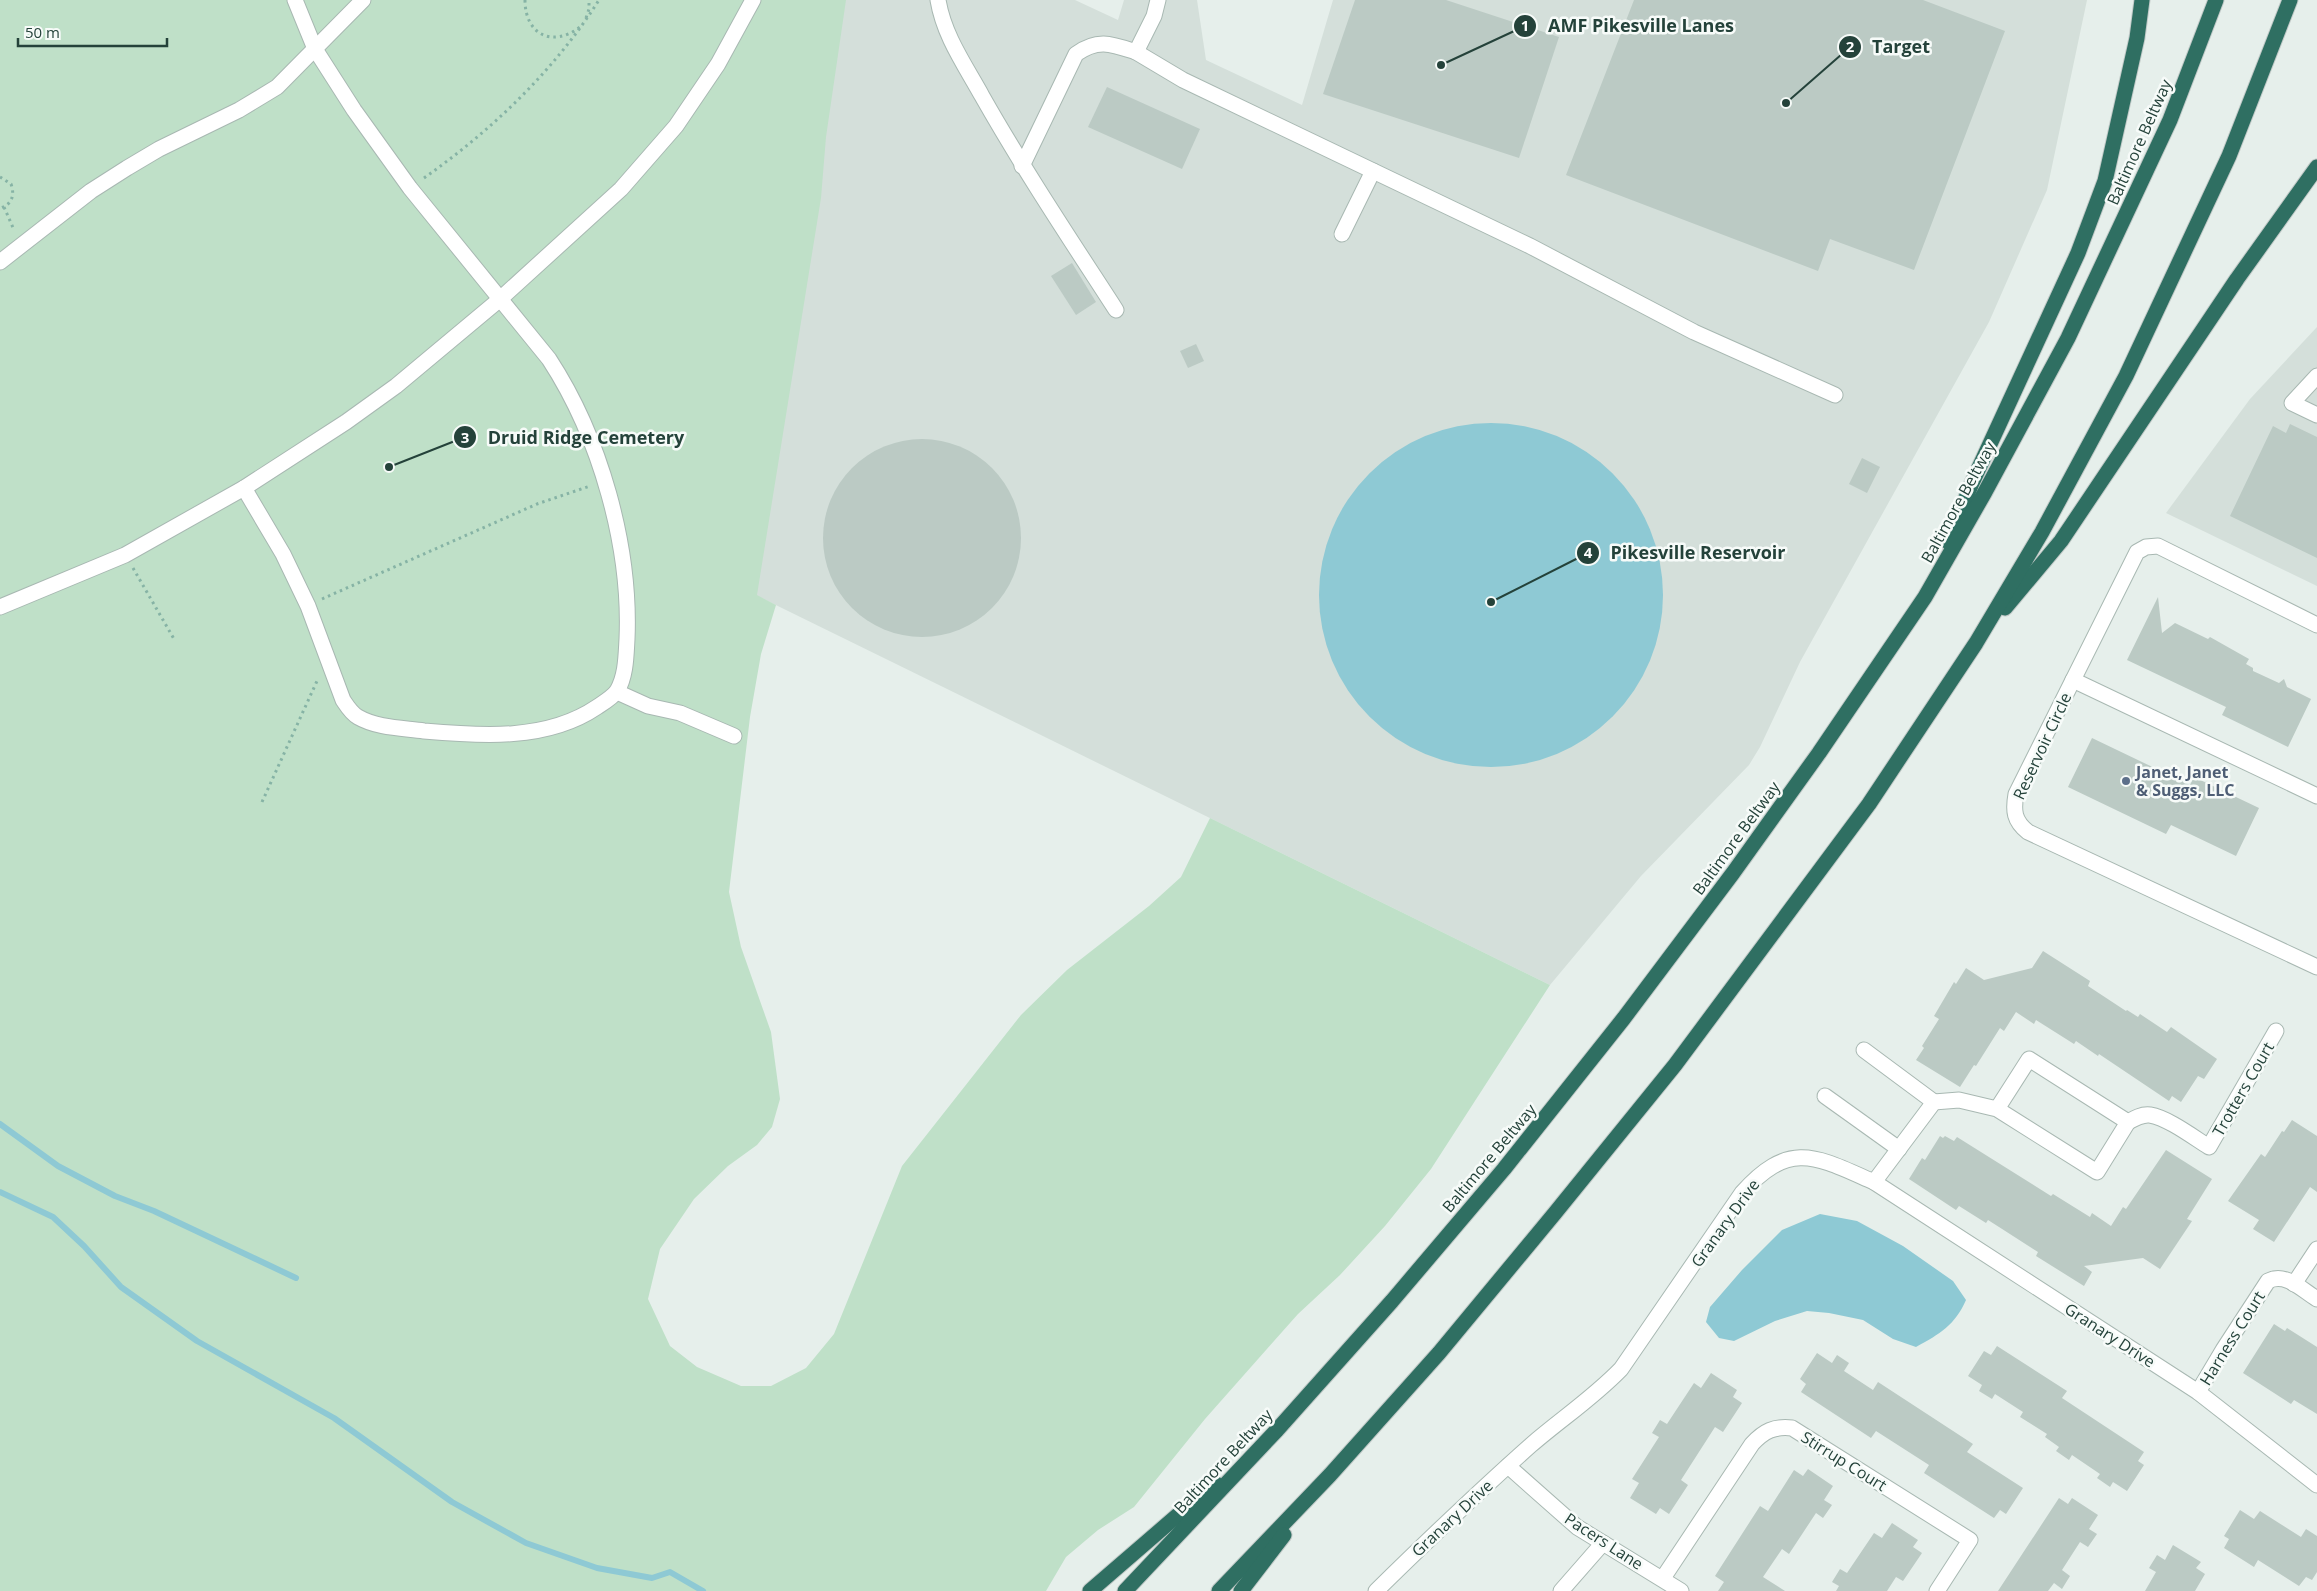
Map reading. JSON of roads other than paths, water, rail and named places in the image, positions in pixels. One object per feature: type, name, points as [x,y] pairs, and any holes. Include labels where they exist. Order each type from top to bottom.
[{"type":"highway","points":[[1925,597],[1972,483],[2056,303],[2105,181],[2137,38],[2142,0]]},
{"type":"highway","name":"Baltimore Beltway","points":[[1126,1591],[1277,1430],[1392,1300],[1497,1176],[1624,1018],[1734,873],[1814,761],[1925,597],[1985,492],[2068,338],[2170,120],[2216,0]]},
{"type":"highway","points":[[1219,1591],[1330,1475],[1439,1353],[1675,1064],[1869,804],[1976,643],[2042,532],[2126,376],[2229,156],[2290,0]]},
{"type":"highway","points":[[2276,224],[2317,155]]},
{"type":"highway","points":[[1976,643],[2061,541],[2276,224],[2317,167]]},
{"type":"highway","points":[[1090,1591],[1277,1430]]},
{"type":"highway","points":[[1241,1591],[1330,1475]]},
{"type":"street","points":[[244,488],[283,554],[308,606],[343,700],[358,717],[389,727],[494,735],[542,730],[564,724],[586,714],[616,692],[626,661],[628,610],[624,567],[604,482],[587,430],[566,385],[549,359],[499,300],[410,188],[354,110],[315,49],[295,0]]},
{"type":"street","points":[[0,262],[92,191],[127,168],[159,149],[261,98],[277,87],[364,0]]},
{"type":"street","points":[[0,607],[125,555],[244,488],[346,422],[396,386],[499,300],[621,190],[676,126],[718,64],[753,0]]},
{"type":"street","points":[[938,0],[946,30],[955,50],[1022,166],[1116,310]]},
{"type":"street","points":[[1136,52],[1154,16],[1158,0]]},
{"type":"street","points":[[1022,166],[1076,54],[1087,46],[1099,43],[1113,44],[1136,52],[1183,80],[1530,246],[1694,332],[1835,395]]},
{"type":"street","points":[[1342,234],[1373,171]]},
{"type":"street","points":[[2317,376],[2292,403],[2317,415]]},
{"type":"street","name":"Reservoir Circle","points":[[2317,625],[2158,546],[2146,547],[2137,552],[2016,794],[2014,817],[2020,826],[2028,832],[2317,967]]},
{"type":"street","points":[[2073,680],[2317,796]]},
{"type":"street","points":[[616,692],[648,706],[680,714],[734,736]]},
{"type":"street","name":"Trotters Court","points":[[2128,1122],[2139,1116],[2149,1115],[2160,1118],[2209,1147],[2276,1031]]},
{"type":"street","points":[[1864,1050],[1934,1102],[1959,1100],[1997,1109],[2097,1172],[2128,1122],[2029,1059],[1997,1109]]},
{"type":"street","points":[[1825,1096],[1899,1149]]},
{"type":"street","points":[[1874,1182],[1934,1102]]},
{"type":"street","name":"Granary Drive","points":[[1376,1591],[1457,1511],[1543,1435],[1599,1392],[1621,1369],[1742,1193],[1756,1177],[1769,1167],[1782,1162],[1808,1157],[1824,1160],[1874,1182],[2198,1392],[2317,1485]]},
{"type":"street","points":[[2294,1284],[2317,1249]]},
{"type":"street","name":"Harness Court","points":[[2198,1392],[2268,1281],[2276,1277],[2284,1278],[2317,1299]]},
{"type":"street","name":"Stirrup Court","points":[[1663,1578],[1752,1444],[1765,1432],[1783,1427],[1792,1428],[1970,1540],[1937,1591]]},
{"type":"street","name":"Pacers Lane","points":[[1508,1466],[1577,1527],[1663,1578],[1681,1591]]},
{"type":"street","points":[[1561,1591],[1603,1543]]},
{"type":"water","points":[[1474,423],[1508,423],[1541,430],[1572,443],[1587,452],[1613,473],[1634,499],[1650,529],[1660,561],[1663,595],[1660,629],[1650,661],[1634,691],[1613,717],[1587,738],[1572,747],[1541,760],[1508,767],[1474,767],[1441,760],[1410,747],[1382,728],[1358,704],[1339,676],[1326,645],[1319,612],[1319,578],[1326,545],[1339,514],[1358,486],[1382,462],[1410,443],[1441,430]]},
{"type":"water","points":[[1820,1214],[1857,1221],[1903,1246],[1953,1281],[1966,1300],[1962,1309],[1946,1328],[1916,1347],[1893,1339],[1863,1320],[1829,1313],[1807,1311],[1775,1321],[1734,1341],[1719,1338],[1706,1322],[1710,1307],[1742,1270],[1782,1230]]},
{"type":"waterway","points":[[0,1124],[58,1166],[115,1196],[154,1211],[296,1278]]},
{"type":"waterway","points":[[0,1192],[53,1217],[84,1246],[121,1287],[197,1341],[334,1418],[452,1502],[526,1543],[597,1568],[652,1578],[670,1572],[703,1591]]},
{"type":"place","name":"AMF Pikesville Lanes","points":[[1441,65]]},
{"type":"place","name":"Target","points":[[1786,103]]},
{"type":"place","name":"Druid Ridge Cemetery","points":[[389,467]]},
{"type":"place","name":"Pikesville Reservoir","points":[[1491,602]]},
{"type":"place","name":"Janet, Janet & Suggs, LLC","points":[[2126,781]]}]
